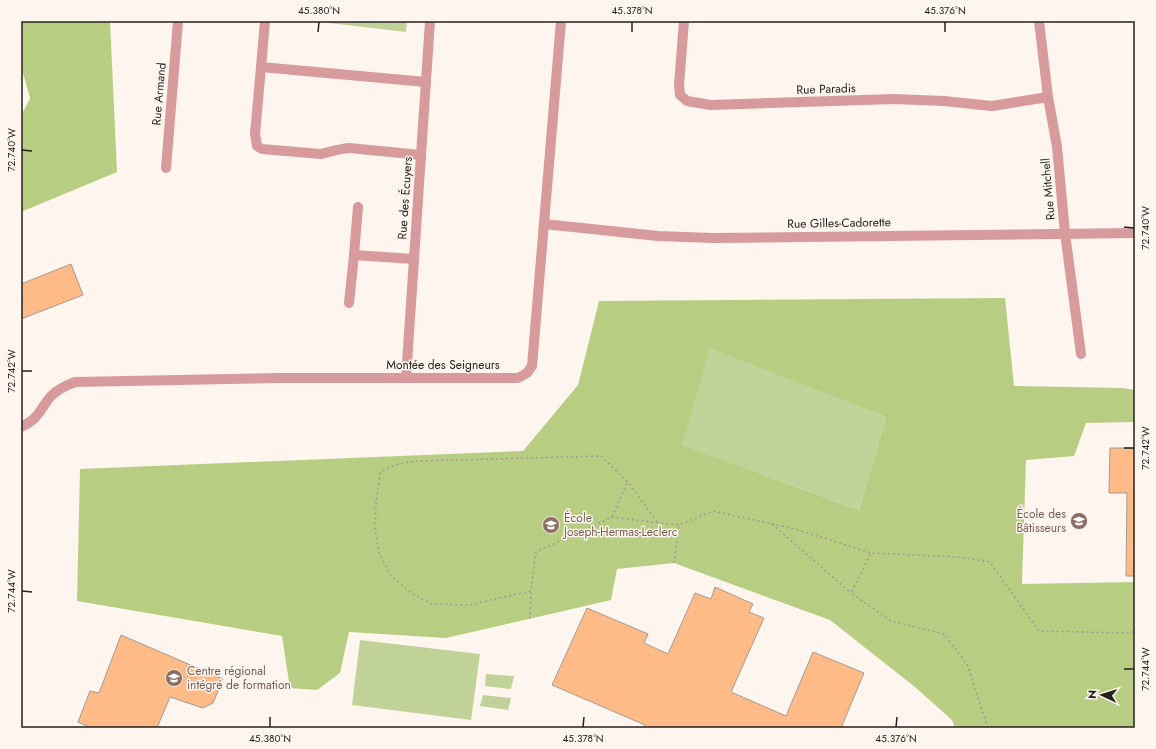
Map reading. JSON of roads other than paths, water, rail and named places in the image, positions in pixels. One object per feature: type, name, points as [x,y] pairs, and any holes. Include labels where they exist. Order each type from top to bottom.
[{"type":"street","name":"Rue Armand","points":[[166,168],[178,21]]},
{"type":"street","points":[[265,21],[254,134],[257,146],[262,149],[320,154],[336,149],[349,148],[421,155]]},
{"type":"street","name":"Rue des Écuyers","points":[[406,378],[430,21]]},
{"type":"street","name":"Montée des Seigneurs","points":[[21,427],[36,418],[52,396],[61,388],[76,382],[278,378],[518,378],[527,374],[532,366],[561,21]]},
{"type":"street","name":"Rue Paradis","points":[[684,21],[679,85],[680,95],[687,101],[711,105],[894,99],[944,101],[992,106],[1048,97]]},
{"type":"street","name":"Rue Mitchell","points":[[1038,21],[1048,97],[1057,147],[1064,233],[1081,354]]},
{"type":"street","points":[[261,67],[426,82]]},
{"type":"street","points":[[349,302],[358,207]]},
{"type":"street","name":"Rue Gilles-Cadorette","points":[[544,224],[658,236],[713,238],[1135,233]]},
{"type":"street","points":[[354,255],[414,259]]},
{"type":"place","name":"École des Bâtisseurs","points":[[1079,521]]},
{"type":"place","name":"École Joseph-Hermas-Leclerc","points":[[551,525]]},
{"type":"place","name":"Centre régional intégré de formation","points":[[174,678]]}]
